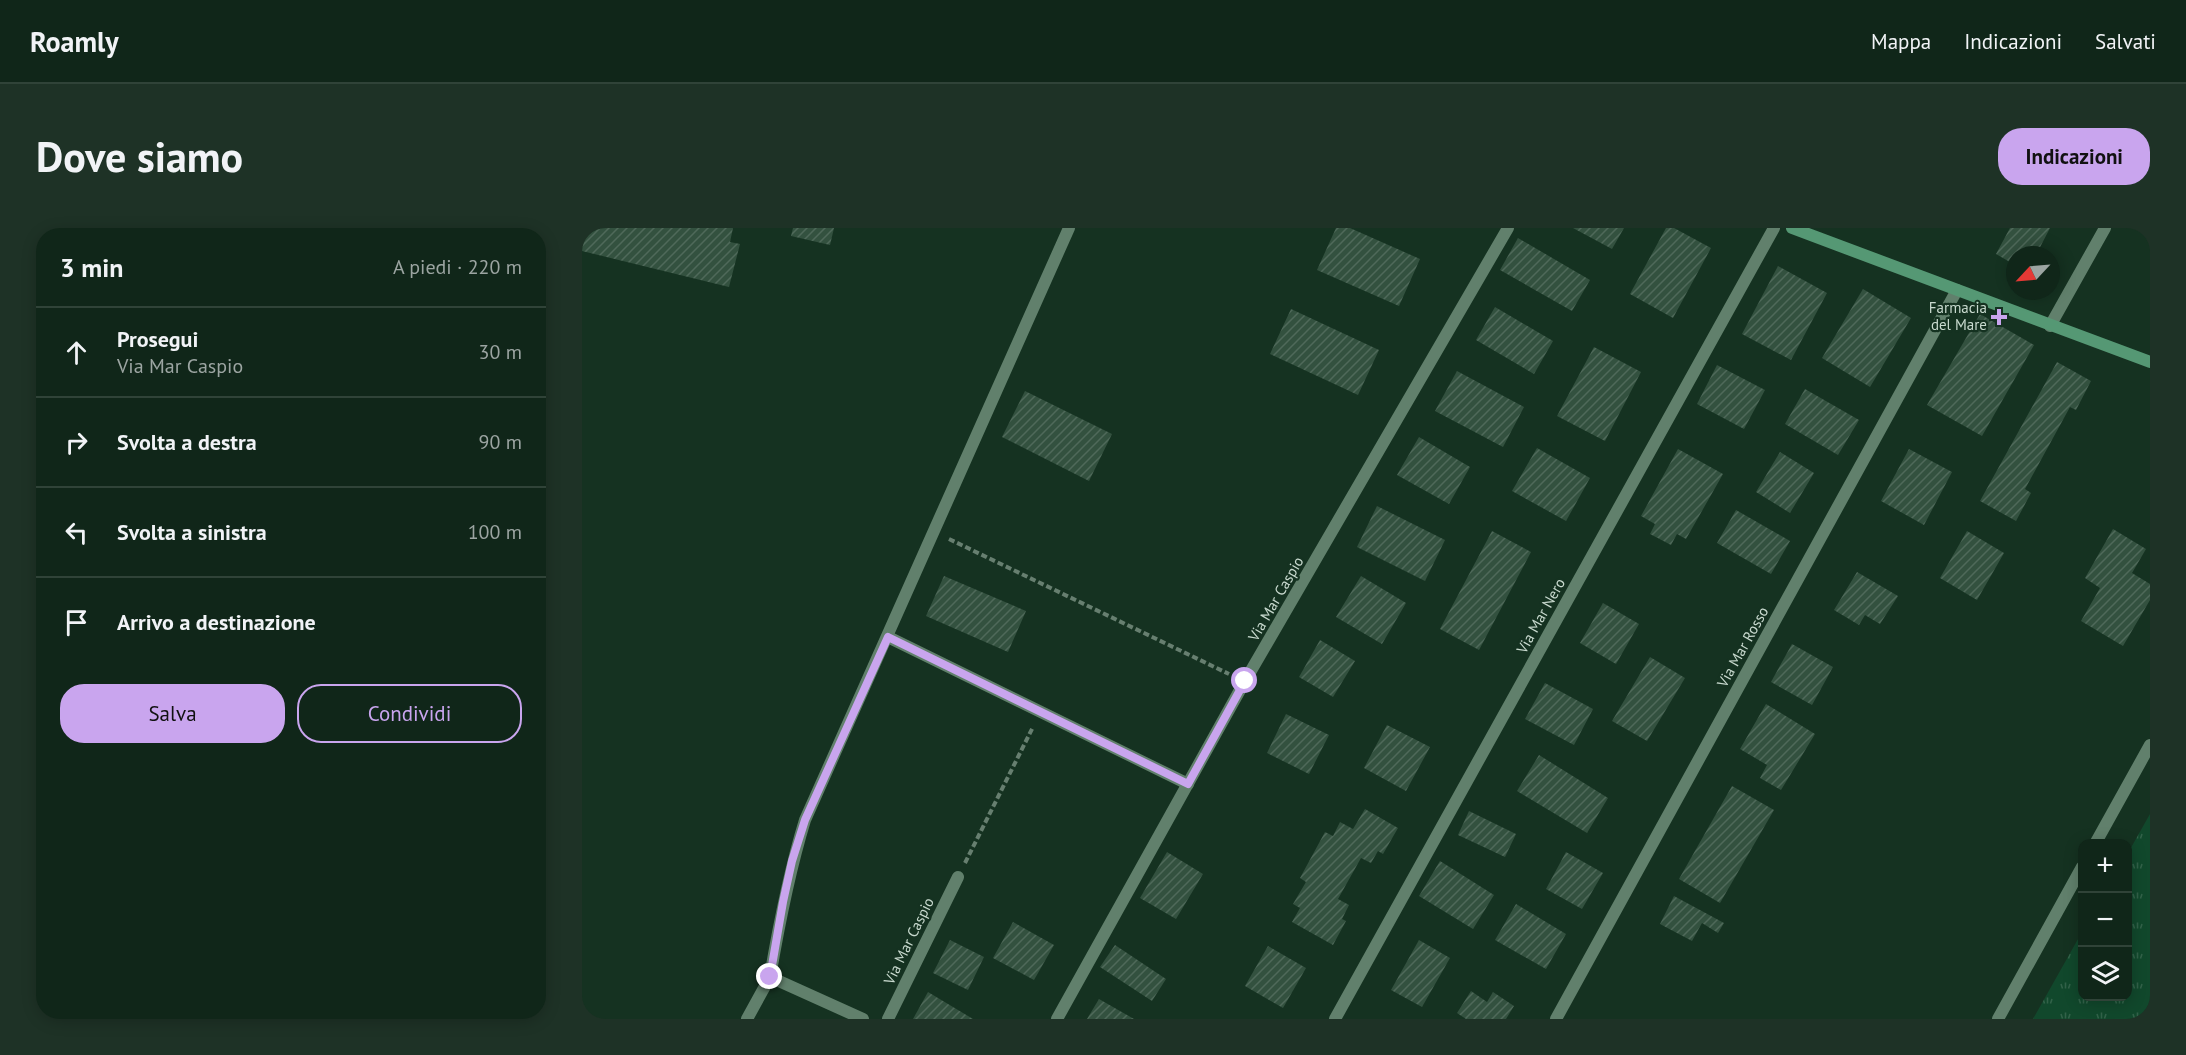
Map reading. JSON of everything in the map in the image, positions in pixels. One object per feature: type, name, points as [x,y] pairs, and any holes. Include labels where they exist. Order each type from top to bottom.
[{"type":"street","points":[[747,1019],[770,977],[792,861],[805,820],[1069,228]]},
{"type":"street","name":"Via Mar Caspio","points":[[1057,1019],[1245,681],[1508,228]]},
{"type":"street","name":"Via Mar Nero","points":[[1335,1019],[1774,228]]},
{"type":"street","points":[[1792,228],[2150,362]]},
{"type":"street","points":[[2050,326],[2105,228]]},
{"type":"street","name":"Via Mar Rosso","points":[[1556,1019],[1957,290]]},
{"type":"street","points":[[888,637],[1188,784]]},
{"type":"street","points":[[2097,839],[2150,745]]},
{"type":"street","points":[[1998,1019],[2078,874]]},
{"type":"street","name":"Via Mar Caspio","points":[[888,1019],[958,877]]},
{"type":"street","points":[[770,977],[863,1019]]},
{"type":"path","points":[[935,532],[1245,681]]},
{"type":"path","points":[[958,877],[1041,711]]},
{"type":"green space","points":[[2150,814],[2150,1019],[2033,1019],[2078,939],[2078,1001],[2132,1001],[2132,846]]},
{"type":"building","points":[[582,228],[733,228],[730,242],[740,244],[729,287],[582,251]]},
{"type":"building","points":[[793,228],[834,228],[830,245],[791,236]]},
{"type":"building","points":[[1336,228],[1350,228],[1420,259],[1399,306],[1317,270]]},
{"type":"building","points":[[1573,228],[1624,228],[1612,249]]},
{"type":"building","points":[[1666,228],[1674,228],[1711,248],[1673,318],[1630,294]]},
{"type":"building","points":[[2010,228],[2050,228],[2041,246],[2006,246],[2006,260],[1996,254]]},
{"type":"building","points":[[1518,238],[1590,280],[1572,311],[1500,270]]},
{"type":"building","points":[[1778,266],[1827,293],[1791,360],[1742,334]]},
{"type":"building","points":[[1863,289],[1911,318],[1870,387],[1822,358]]},
{"type":"building","points":[[1495,307],[1553,341],[1534,374],[1476,340]]},
{"type":"building","points":[[1291,309],[1379,350],[1358,395],[1270,354]]},
{"type":"building","points":[[1980,314],[2034,345],[1982,436],[1927,405]]},
{"type":"building","points":[[1594,347],[1641,372],[1605,441],[1557,416]]},
{"type":"building","points":[[2057,362],[2091,381],[2076,410],[2070,407],[2025,489],[2031,493],[2016,521],[1980,501]]},
{"type":"building","points":[[1717,365],[1765,390],[1744,429],[1697,404]]},
{"type":"building","points":[[1457,371],[1524,407],[1503,447],[1435,411]]},
{"type":"building","points":[[1805,389],[1859,420],[1838,455],[1785,424]]},
{"type":"building","points":[[1025,391],[1112,434],[1089,481],[1002,437]]},
{"type":"building","points":[[1419,437],[1470,467],[1449,504],[1397,475]]},
{"type":"building","points":[[1537,448],[1590,478],[1566,521],[1512,491]]},
{"type":"building","points":[[1678,449],[1723,474],[1686,539],[1677,534],[1671,545],[1650,534],[1655,524],[1641,516]]},
{"type":"building","points":[[1909,449],[1952,472],[1924,525],[1881,501]]},
{"type":"building","points":[[1780,452],[1814,473],[1790,513],[1756,492]]},
{"type":"building","points":[[1377,506],[1445,540],[1425,581],[1357,547]]},
{"type":"building","points":[[1736,510],[1790,541],[1771,574],[1717,543]]},
{"type":"building","points":[[2113,529],[2146,549],[2132,573],[2150,584],[2150,600],[2123,646],[2081,621],[2100,588],[2085,578]]},
{"type":"building","points":[[1492,531],[1531,552],[1479,650],[1440,629]]},
{"type":"building","points":[[1967,531],[2004,553],[1977,600],[1940,578]]},
{"type":"building","points":[[1857,572],[1898,596],[1880,624],[1865,615],[1859,625],[1834,610]]},
{"type":"building","points":[[944,576],[1026,611],[1008,652],[926,616]]},
{"type":"building","points":[[1361,576],[1406,603],[1382,644],[1336,617]]},
{"type":"building","points":[[1603,603],[1639,624],[1616,664],[1580,643]]},
{"type":"building","points":[[1320,640],[1355,661],[1333,697],[1299,677]]},
{"type":"building","points":[[1792,644],[1833,667],[1812,705],[1771,682]]},
{"type":"building","points":[[1650,657],[1685,678],[1647,741],[1612,721]]},
{"type":"building","points":[[1545,683],[1593,709],[1574,745],[1525,719]]},
{"type":"building","points":[[1766,704],[1815,734],[1781,790],[1760,778],[1767,765],[1740,749]]},
{"type":"building","points":[[1286,714],[1329,735],[1309,774],[1267,753]]},
{"type":"building","points":[[1387,725],[1430,747],[1406,791],[1364,768]]},
{"type":"building","points":[[1539,755],[1608,798],[1587,833],[1517,791]]},
{"type":"building","points":[[1732,786],[1774,810],[1720,903],[1679,879]]},
{"type":"building","points":[[1365,809],[1398,828],[1383,854],[1378,851],[1371,863],[1361,858],[1338,899],[1349,905],[1342,919],[1346,921],[1333,945],[1292,922],[1300,908],[1293,904],[1306,882],[1300,878],[1325,832],[1333,836],[1340,822],[1353,829]]},
{"type":"building","points":[[1469,811],[1516,834],[1505,857],[1458,835]]},
{"type":"building","points":[[1167,852],[1203,874],[1176,919],[1140,898]]},
{"type":"building","points":[[1566,852],[1603,873],[1582,909],[1546,889]]},
{"type":"building","points":[[1440,861],[1494,895],[1473,929],[1419,896]]},
{"type":"building","points":[[1674,896],[1724,923],[1718,933],[1702,923],[1692,941],[1660,924]]},
{"type":"building","points":[[1516,904],[1566,934],[1546,969],[1495,940]]},
{"type":"building","points":[[1013,922],[1054,945],[1034,980],[993,958]]},
{"type":"building","points":[[950,940],[984,957],[968,990],[933,973]]},
{"type":"building","points":[[1419,940],[1450,958],[1422,1007],[1391,990]]},
{"type":"building","points":[[1115,945],[1166,979],[1152,1001],[1100,967]]},
{"type":"building","points":[[1268,946],[1306,968],[1283,1008],[1245,986]]},
{"type":"building","points":[[1471,991],[1487,1002],[1493,992],[1514,1006],[1506,1019],[1466,1019],[1457,1013]]},
{"type":"building","points":[[928,992],[973,1019],[913,1019]]},
{"type":"building","points":[[1099,999],[1134,1019],[1087,1019]]},
{"type":"place","name":"Farmacia del Mare","points":[[1999,317]]},
{"type":"route","points":[[770,977],[792,861],[805,820],[888,637],[1188,784],[1245,681]]}]
